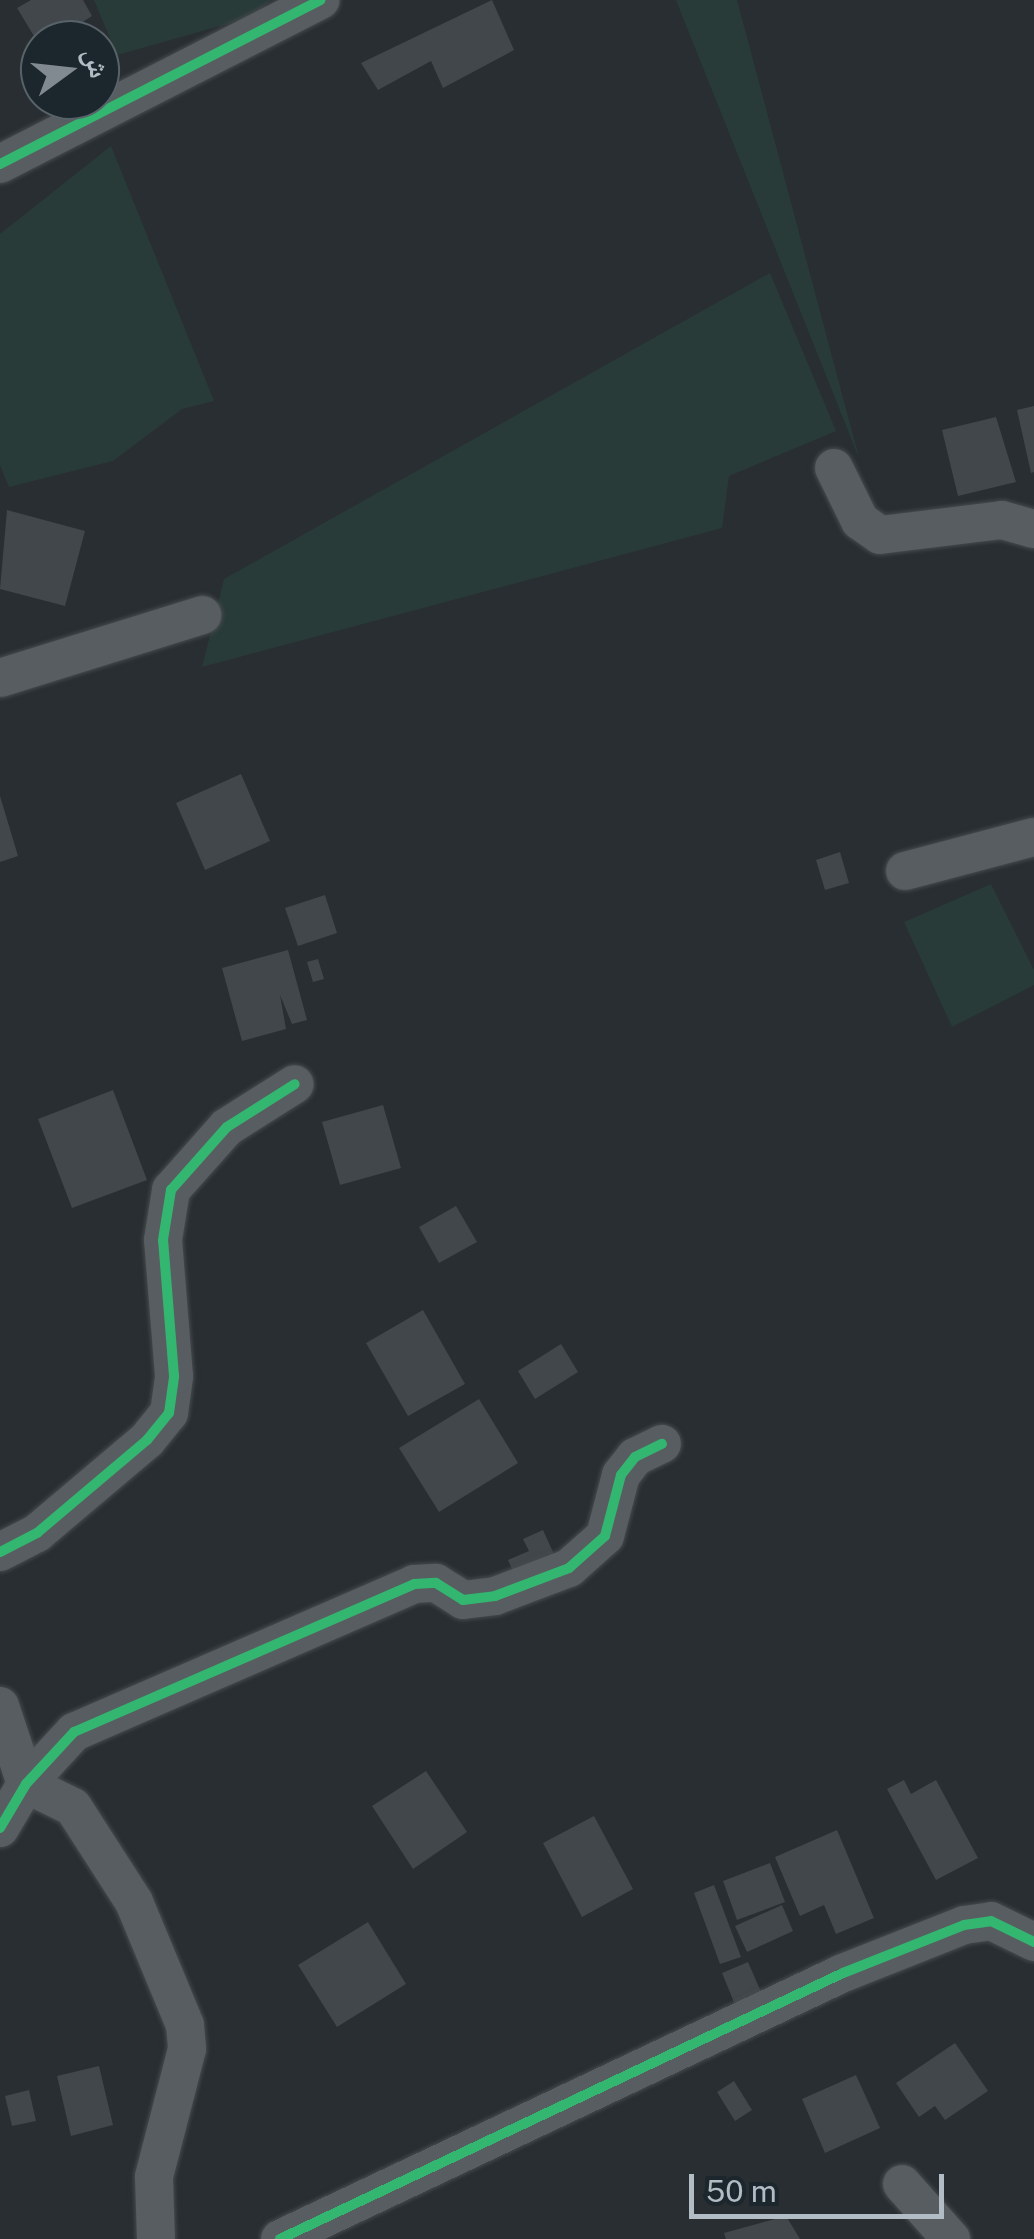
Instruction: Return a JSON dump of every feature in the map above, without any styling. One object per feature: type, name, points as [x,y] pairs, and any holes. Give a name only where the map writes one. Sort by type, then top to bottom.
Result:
[{"type":"street","points":[[0,164],[320,0]]},
{"type":"street","points":[[834,468],[860,521],[880,535],[1002,520],[1034,529]]},
{"type":"street","points":[[0,678],[202,615]]},
{"type":"street","points":[[905,871],[1034,837]]},
{"type":"street","points":[[0,1552],[37,1533],[147,1440],[168,1413],[174,1376],[163,1240],[171,1190],[226,1126],[295,1084]]},
{"type":"street","points":[[0,1828],[26,1784],[74,1732],[337,1614],[414,1584],[436,1584],[464,1600],[521,1588],[568,1568],[604,1536],[621,1474],[635,1457],[662,1444]]},
{"type":"street","points":[[0,1706],[26,1784],[73,1807],[105,1851],[134,1902],[185,2025],[187,2049],[154,2178],[156,2239]]},
{"type":"street","points":[[280,2239],[843,1973],[964,1925],[990,1921],[1034,1942]]},
{"type":"street","points":[[902,2184],[951,2239]]},
{"type":"shaded area","points":[[94,0],[271,0],[252,17],[120,54],[120,20],[102,20]]},
{"type":"shaded area","points":[[676,0],[737,0],[859,458]]},
{"type":"shaded area","points":[[111,146],[214,401],[182,409],[113,461],[9,487],[0,465],[0,234]]},
{"type":"shaded area","points":[[770,273],[836,431],[729,476],[722,528],[202,667],[224,579]]},
{"type":"shaded area","points":[[991,884],[1034,970],[1034,985],[952,1027],[904,922]]},
{"type":"building","points":[[31,0],[83,0],[92,16],[86,20],[24,20],[17,8]]},
{"type":"building","points":[[492,0],[514,50],[443,88],[431,61],[378,90],[361,63]]},
{"type":"building","points":[[1034,406],[1034,472],[1031,473],[1017,410]]},
{"type":"building","points":[[996,417],[1016,482],[958,496],[942,430]]},
{"type":"building","points":[[7,510],[85,531],[65,606],[0,589]]},
{"type":"building","points":[[241,774],[270,841],[205,870],[176,803]]},
{"type":"building","points":[[0,796],[18,856],[0,862]]},
{"type":"building","points":[[840,852],[849,883],[825,890],[816,860]]},
{"type":"building","points":[[325,895],[337,933],[298,946],[285,908]]},
{"type":"building","points":[[288,950],[307,1020],[292,1024],[280,995],[286,1029],[242,1041],[222,968]]},
{"type":"building","points":[[318,959],[324,979],[313,982],[307,962]]},
{"type":"building","points":[[113,1090],[147,1180],[72,1208],[38,1119]]},
{"type":"building","points":[[383,1105],[401,1168],[340,1185],[322,1122]]},
{"type":"building","points":[[456,1206],[477,1242],[439,1263],[419,1227]]},
{"type":"building","points":[[423,1310],[465,1384],[408,1416],[366,1343]]},
{"type":"building","points":[[561,1344],[578,1372],[535,1399],[518,1371]]},
{"type":"building","points":[[479,1399],[518,1463],[439,1512],[399,1448]]},
{"type":"building","points":[[543,1530],[558,1563],[517,1580],[508,1560],[529,1551],[523,1539]]},
{"type":"building","points":[[426,1771],[467,1832],[413,1869],[372,1806]]},
{"type":"building","points":[[904,1780],[911,1794],[936,1780],[978,1858],[936,1880],[887,1789]]},
{"type":"building","points":[[594,1816],[633,1889],[582,1917],[543,1843]]},
{"type":"building","points":[[837,1830],[874,1918],[836,1934],[824,1905],[800,1916],[775,1857]]},
{"type":"building","points":[[770,1863],[785,1902],[737,1920],[723,1881]]},
{"type":"building","points":[[714,1885],[741,1957],[720,1964],[694,1893]]},
{"type":"building","points":[[782,1905],[793,1931],[747,1952],[735,1926]]},
{"type":"building","points":[[368,1922],[406,1984],[337,2027],[298,1965]]},
{"type":"building","points":[[748,1962],[765,2001],[738,2012],[722,1973]]},
{"type":"building","points":[[955,2043],[988,2091],[945,2120],[935,2106],[919,2117],[896,2083]]},
{"type":"building","points":[[99,2066],[113,2125],[71,2136],[57,2076]]},
{"type":"building","points":[[856,2075],[880,2128],[825,2153],[802,2099]]},
{"type":"building","points":[[734,2081],[752,2110],[735,2121],[717,2092]]},
{"type":"building","points":[[29,2090],[36,2121],[12,2126],[5,2096]]},
{"type":"building","points":[[786,2216],[800,2239],[726,2239],[724,2233]]},
{"type":"cycle path","points":[[0,164],[320,0]]},
{"type":"cycle path","points":[[0,1552],[37,1533],[147,1440],[169,1413],[174,1376],[163,1240],[171,1190],[227,1127],[295,1084]]},
{"type":"cycle path","points":[[0,1828],[26,1784],[74,1732],[414,1584],[436,1583],[463,1600],[495,1596],[569,1568],[605,1536],[621,1475],[635,1457],[662,1444]]},
{"type":"cycle path","points":[[280,2239],[843,1973],[964,1925],[991,1921],[1034,1942]]}]
